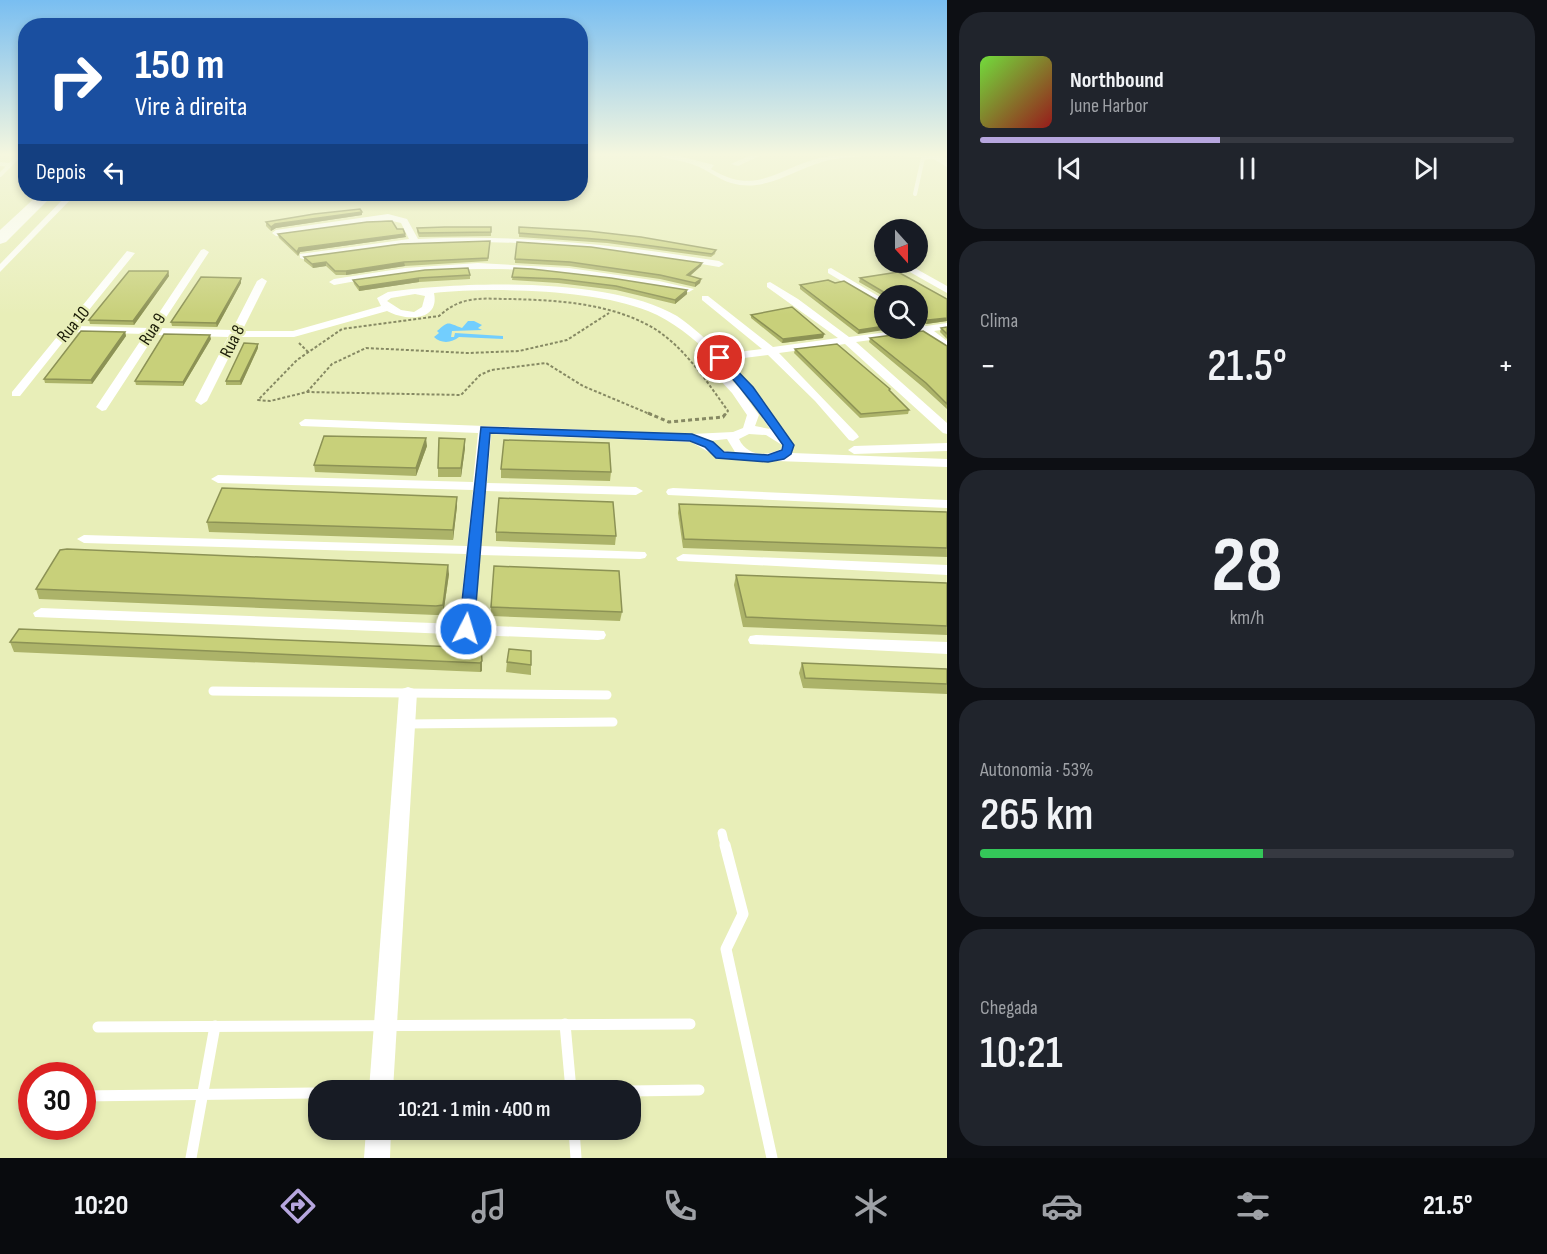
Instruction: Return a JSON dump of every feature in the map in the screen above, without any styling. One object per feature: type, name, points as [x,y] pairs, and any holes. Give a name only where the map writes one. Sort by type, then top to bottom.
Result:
[{"type":"highway","points":[[0,219],[13,207]]},
{"type":"highway","points":[[0,239],[33,207]]},
{"type":"street","points":[[0,269],[59,207]]},
{"type":"street","points":[[276,233],[388,217],[404,220],[414,240]]},
{"type":"street","points":[[303,256],[414,240],[505,252],[551,268],[610,275],[688,289]]},
{"type":"street","points":[[334,282],[404,270],[449,266],[557,241],[632,249],[719,264]]},
{"type":"street","name":"Rua 9","points":[[102,407],[204,252]]},
{"type":"street","points":[[501,290],[505,252]]},
{"type":"street","name":"Rua 10","points":[[16,394],[130,253]]},
{"type":"street","points":[[831,271],[874,297]]},
{"type":"street","points":[[916,273],[947,290]]},
{"type":"street","name":"Rua 8","points":[[201,401],[262,281]]},
{"type":"street","points":[[770,285],[807,308],[849,340],[891,376],[947,430]]},
{"type":"street","points":[[501,290],[585,299],[632,308],[663,321],[707,360],[736,391],[753,415],[742,433],[733,439],[735,446],[754,457]]},
{"type":"street","points":[[428,293],[428,308],[425,311],[408,315],[397,314],[382,302],[382,298],[388,295],[428,293],[501,290],[589,294],[656,310],[672,318],[720,358],[749,389],[786,441],[787,451],[780,456]]},
{"type":"street","points":[[705,298],[738,321],[773,351],[813,389],[853,437]]},
{"type":"street","points":[[68,329],[294,334],[387,308]]},
{"type":"street","points":[[928,327],[947,326]]},
{"type":"street","points":[[928,332],[947,346]]},
{"type":"street","points":[[707,360],[874,335]]},
{"type":"street","points":[[305,423],[692,438],[742,433],[773,433],[786,441],[815,451],[947,447]]},
{"type":"street","points":[[466,629],[485,430]]},
{"type":"street","points":[[692,438],[709,445],[721,455],[947,463]]},
{"type":"street","points":[[218,479],[636,491]]},
{"type":"street","points":[[673,492],[947,504]]},
{"type":"street","points":[[84,539],[640,555]]},
{"type":"street","points":[[684,558],[947,570]]},
{"type":"street","points":[[41,613],[598,635]]},
{"type":"street","points":[[756,640],[947,648]]},
{"type":"street","points":[[382,1080],[408,693]]},
{"type":"street","points":[[377,1158],[378,1140]]},
{"type":"lane","points":[[213,691],[607,695]]},
{"type":"lane","points":[[406,724],[613,722]]},
{"type":"lane","points":[[722,833],[743,914],[726,949],[772,1158]]},
{"type":"lane","points":[[565,1024],[570,1080]]},
{"type":"lane","points":[[98,1027],[690,1024]]},
{"type":"lane","points":[[191,1158],[215,1026]]},
{"type":"lane","points":[[641,1091],[699,1090]]},
{"type":"lane","points":[[96,1096],[308,1093]]},
{"type":"lane","points":[[575,1140],[576,1158]]},
{"type":"path","points":[[477,299],[550,302],[610,312],[633,318],[663,336],[681,351],[728,411],[723,417],[669,422],[583,386],[546,363],[491,370],[480,375],[460,395],[307,392],[293,393],[267,402],[258,400],[272,382],[328,336],[342,329],[439,316],[451,306],[477,299]]},
{"type":"path","points":[[307,392],[319,375],[353,352],[366,348],[503,353],[520,351],[569,339],[610,312]]},
{"type":"water","points":[[468,321],[482,325],[478,328],[482,330],[452,331],[451,337],[454,337],[455,333],[503,336],[503,339],[459,337],[446,342],[434,337],[439,333],[437,331],[446,324],[462,328]]},
{"type":"building","points":[[360,209],[362,212],[275,224],[271,227],[266,222],[314,214]]},
{"type":"building","points":[[392,221],[397,229],[403,229],[405,234],[299,248],[297,252],[278,234],[367,222]]},
{"type":"building","points":[[491,227],[491,232],[419,233],[417,228]]},
{"type":"building","points":[[519,227],[641,237],[716,250],[712,254],[607,240],[519,233]]},
{"type":"building","points":[[490,241],[488,258],[404,262],[346,271],[335,271],[326,262],[312,264],[304,257],[401,244]]},
{"type":"building","points":[[517,242],[591,247],[702,263],[687,275],[701,279],[695,283],[660,275],[570,262],[515,259]]},
{"type":"building","points":[[468,268],[470,275],[419,278],[359,287],[353,280],[425,270]]},
{"type":"building","points":[[514,268],[611,278],[687,290],[675,300],[616,286],[559,279],[512,277]]},
{"type":"building","points":[[129,271],[168,271],[168,273],[133,321],[89,320]]},
{"type":"building","points":[[900,273],[922,285],[874,286],[860,278]]},
{"type":"building","points":[[201,277],[241,279],[216,323],[171,322]]},
{"type":"building","points":[[828,280],[835,283],[844,281],[874,299],[874,328],[859,330],[800,285]]},
{"type":"building","points":[[928,289],[947,299],[947,318],[928,320]]},
{"type":"building","points":[[792,307],[824,334],[783,339],[751,315]]},
{"type":"building","points":[[81,331],[125,332],[91,380],[44,379]]},
{"type":"building","points":[[164,334],[210,335],[183,382],[135,381]]},
{"type":"building","points":[[928,334],[947,346],[947,404],[926,383],[870,338],[928,339]]},
{"type":"building","points":[[244,343],[258,344],[240,381],[226,381]]},
{"type":"building","points":[[837,344],[890,389],[909,410],[861,414],[795,349]]},
{"type":"building","points":[[324,436],[426,438],[416,468],[314,465]]},
{"type":"building","points":[[439,438],[465,439],[461,468],[438,468]]},
{"type":"building","points":[[504,440],[609,443],[611,472],[501,469]]},
{"type":"building","points":[[222,488],[457,497],[453,530],[207,522]]},
{"type":"building","points":[[499,498],[613,502],[616,536],[496,532]]},
{"type":"building","points":[[679,504],[947,512],[947,548],[684,539]]},
{"type":"building","points":[[60,550],[448,565],[443,605],[436,606],[36,589]]},
{"type":"building","points":[[494,566],[619,571],[622,612],[491,607]]},
{"type":"building","points":[[736,575],[947,583],[947,626],[746,617]]},
{"type":"building","points":[[19,629],[481,648],[482,661],[480,663],[10,642]]},
{"type":"building","points":[[509,649],[531,651],[531,665],[507,662]]},
{"type":"building","points":[[802,663],[947,669],[947,684],[805,678]]},
{"type":"route","points":[[466,629],[485,430],[692,438],[709,445],[721,455],[768,458],[780,456],[787,451],[788,445],[749,389],[720,358]]}]
